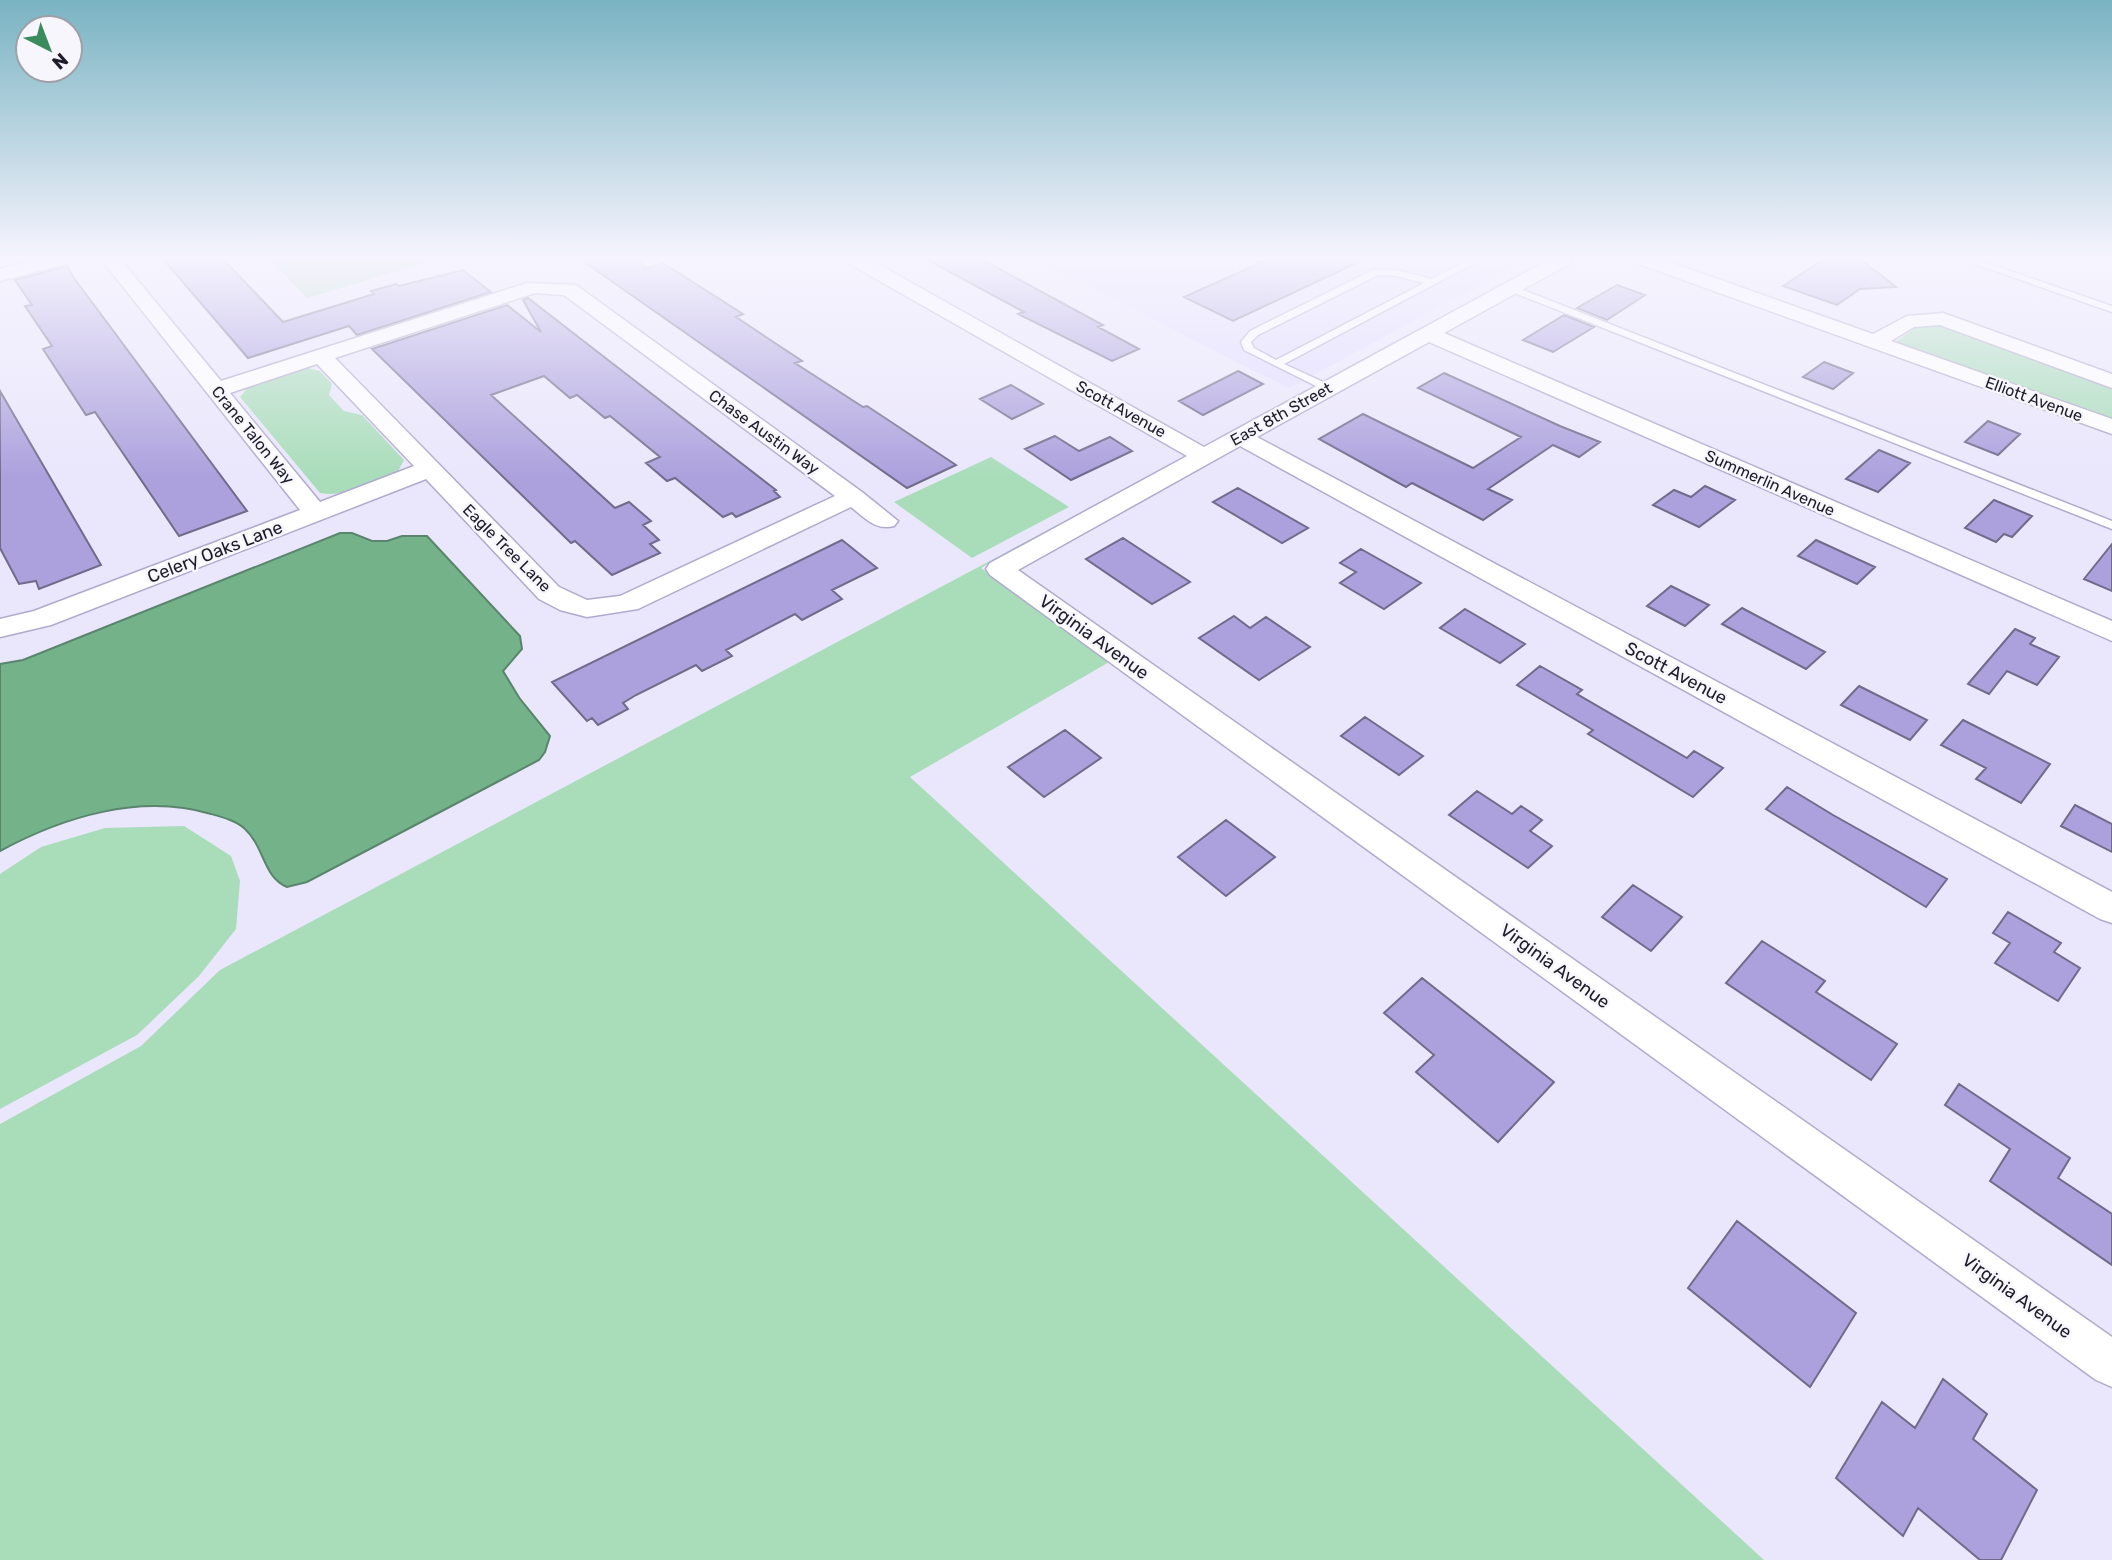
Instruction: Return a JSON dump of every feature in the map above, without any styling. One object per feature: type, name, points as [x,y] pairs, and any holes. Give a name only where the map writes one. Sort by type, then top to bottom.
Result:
[{"type":"street","name":"Crane Talon Way","points":[[169,332],[316,513]]},
{"type":"street","name":"Chase Austin Way","points":[[216,390],[396,332]]},
{"type":"street","name":"Chase Austin Way","points":[[627,332],[885,521]]},
{"type":"street","name":"Scott Avenue","points":[[984,332],[1204,456]]},
{"type":"street","name":"Elliott Avenue","points":[[1848,332],[2112,427]]},
{"type":"street","points":[[1877,342],[1890,332]]},
{"type":"street","points":[[1977,332],[2112,381]]},
{"type":"street","name":"East 8th Street","points":[[999,569],[1427,333]]},
{"type":"street","name":"Summerlin Avenue","points":[[1427,333],[2112,632]]},
{"type":"street","name":"Eagle Tree Lane","points":[[321,356],[549,593],[570,607],[599,609],[628,603],[853,497]]},
{"type":"street","name":"Scott Avenue","points":[[1240,437],[2112,909]]},
{"type":"street","name":"Celery Oaks Lane","points":[[0,628],[41,619],[429,469]]},
{"type":"street","name":"Virginia Avenue","points":[[999,569],[2112,1364]]},
{"type":"lane","points":[[1256,332],[1246,342],[1249,350],[1328,388]]},
{"type":"lane","points":[[1276,364],[1338,332]]},
{"type":"lane","points":[[1621,332],[2112,525]]},
{"type":"shaded area","points":[[1177,332],[1394,332],[1289,388]]},
{"type":"shaded area","points":[[1910,332],[1966,332],[2112,387],[2112,420],[1896,342]]},
{"type":"shaded area","points":[[307,368],[320,371],[332,384],[329,395],[344,411],[362,415],[404,460],[397,473],[350,491],[320,493],[240,397],[251,384]]},
{"type":"shaded area","points":[[991,457],[1069,507],[972,558],[894,502]]},
{"type":"shaded area","points":[[1063,522],[981,568],[1111,661],[910,777],[1764,1560],[0,1560],[0,1124],[141,1046],[220,970]]},
{"type":"shaded area","points":[[340,533],[352,533],[372,541],[387,541],[402,536],[427,536],[520,636],[522,649],[503,671],[520,699],[550,736],[545,752],[539,760],[307,882],[287,887],[273,876],[257,845],[242,826],[220,816],[184,808],[157,806],[102,812],[50,828],[0,851],[0,664],[23,660]]},
{"type":"shaded area","points":[[184,826],[231,856],[240,881],[236,929],[199,976],[137,1035],[0,1109],[0,874],[41,847],[105,828]]},
{"type":"building","points":[[42,332],[114,332],[247,511],[179,536],[95,412],[86,415],[43,349],[52,346]]},
{"type":"building","points":[[226,332],[331,332],[248,358]]},
{"type":"building","points":[[425,332],[572,332],[776,490],[774,491],[780,497],[736,517],[732,513],[723,517],[675,478],[667,481],[646,463],[660,457],[610,416],[605,418],[577,395],[570,398],[544,376],[491,395],[615,508],[629,502],[651,521],[643,525],[659,540],[650,544],[660,553],[612,575],[575,541],[571,543],[372,349]]},
{"type":"building","points":[[684,332],[758,332],[802,361],[795,363],[863,407],[867,406],[956,465],[907,488]]},
{"type":"building","points":[[1054,332],[1107,332],[1139,349],[1112,361]]},
{"type":"building","points":[[1536,332],[1586,332],[1553,352],[1523,340]]},
{"type":"building","points":[[1824,362],[1853,373],[1833,389],[1803,377]]},
{"type":"building","points":[[1238,371],[1263,384],[1203,415],[1179,401]]},
{"type":"building","points":[[1444,373],[1600,442],[1579,457],[1553,445],[1488,489],[1512,500],[1483,520],[1412,483],[1406,487],[1319,439],[1363,414],[1473,468],[1521,437],[1418,388]]},
{"type":"building","points":[[1011,385],[1043,404],[1012,419],[980,399]]},
{"type":"building","points":[[0,391],[101,565],[39,589],[36,581],[19,584],[0,548]]},
{"type":"building","points":[[1988,421],[2020,434],[1998,455],[1965,442]]},
{"type":"building","points":[[1055,436],[1079,451],[1110,437],[1132,451],[1071,480],[1025,449]]},
{"type":"building","points":[[1879,450],[1910,463],[1878,492],[1846,479]]},
{"type":"building","points":[[1705,486],[1735,500],[1699,527],[1653,505],[1674,490],[1691,497]]},
{"type":"building","points":[[1238,488],[1308,528],[1282,543],[1213,502]]},
{"type":"building","points":[[1994,500],[2032,516],[2012,537],[2004,534],[1996,542],[1965,528]]},
{"type":"building","points":[[1123,538],[1190,582],[1152,604],[1086,559]]},
{"type":"building","points":[[842,540],[877,568],[832,590],[842,599],[802,620],[795,614],[726,650],[732,656],[702,671],[696,665],[636,695],[623,703],[628,709],[598,725],[592,718],[587,721],[552,682]]},
{"type":"building","points":[[1816,540],[1875,567],[1857,584],[1798,556]]},
{"type":"building","points":[[2112,544],[2112,591],[2084,579]]},
{"type":"building","points":[[1361,549],[1421,583],[1384,609],[1340,583],[1356,572],[1340,563]]},
{"type":"building","points":[[1671,586],[1709,605],[1685,626],[1647,606]]},
{"type":"building","points":[[1742,608],[1825,652],[1806,669],[1722,624]]},
{"type":"building","points":[[1465,609],[1525,644],[1500,663],[1440,628]]},
{"type":"building","points":[[1234,616],[1250,628],[1266,617],[1310,647],[1259,680],[1199,638]]},
{"type":"building","points":[[2015,629],[2035,638],[2030,644],[2059,657],[2037,685],[2007,671],[1989,694],[1968,684]]},
{"type":"building","points":[[1540,666],[1582,690],[1577,694],[1687,758],[1694,751],[1723,768],[1693,797],[1588,734],[1593,730],[1517,685]]},
{"type":"building","points":[[1859,686],[1927,720],[1910,740],[1841,705]]},
{"type":"building","points":[[1365,717],[1423,756],[1399,775],[1341,736]]},
{"type":"building","points":[[1963,720],[2050,764],[2021,803],[1976,779],[1986,768],[1941,745]]},
{"type":"building","points":[[1065,730],[1101,758],[1044,797],[1008,767]]},
{"type":"building","points":[[1787,787],[1947,879],[1926,907],[1766,809]]},
{"type":"building","points":[[1477,791],[1512,814],[1521,806],[1542,820],[1530,831],[1552,846],[1528,868],[1449,815]]},
{"type":"building","points":[[2075,805],[2112,824],[2112,852],[2061,826]]},
{"type":"building","points":[[1226,820],[1275,857],[1226,896],[1178,857]]},
{"type":"building","points":[[1633,885],[1682,917],[1651,951],[1602,917]]},
{"type":"building","points":[[2008,912],[2061,943],[2054,952],[2080,968],[2058,1001],[1995,963],[2010,943],[1993,933]]},
{"type":"building","points":[[1762,941],[1825,981],[1816,992],[1897,1044],[1871,1080],[1726,983]]},
{"type":"building","points":[[1422,978],[1554,1082],[1498,1142],[1416,1072],[1434,1055],[1384,1013]]},
{"type":"building","points":[[1959,1084],[2070,1158],[2058,1178],[2112,1214],[2112,1265],[1990,1181],[2010,1149],[1945,1105]]},
{"type":"building","points":[[1737,1221],[1856,1313],[1810,1387],[1688,1288]]},
{"type":"building","points":[[1943,1379],[1987,1414],[1973,1439],[2037,1490],[2001,1560],[1980,1560],[1918,1508],[1903,1536],[1836,1478],[1882,1402],[1915,1428]]}]
